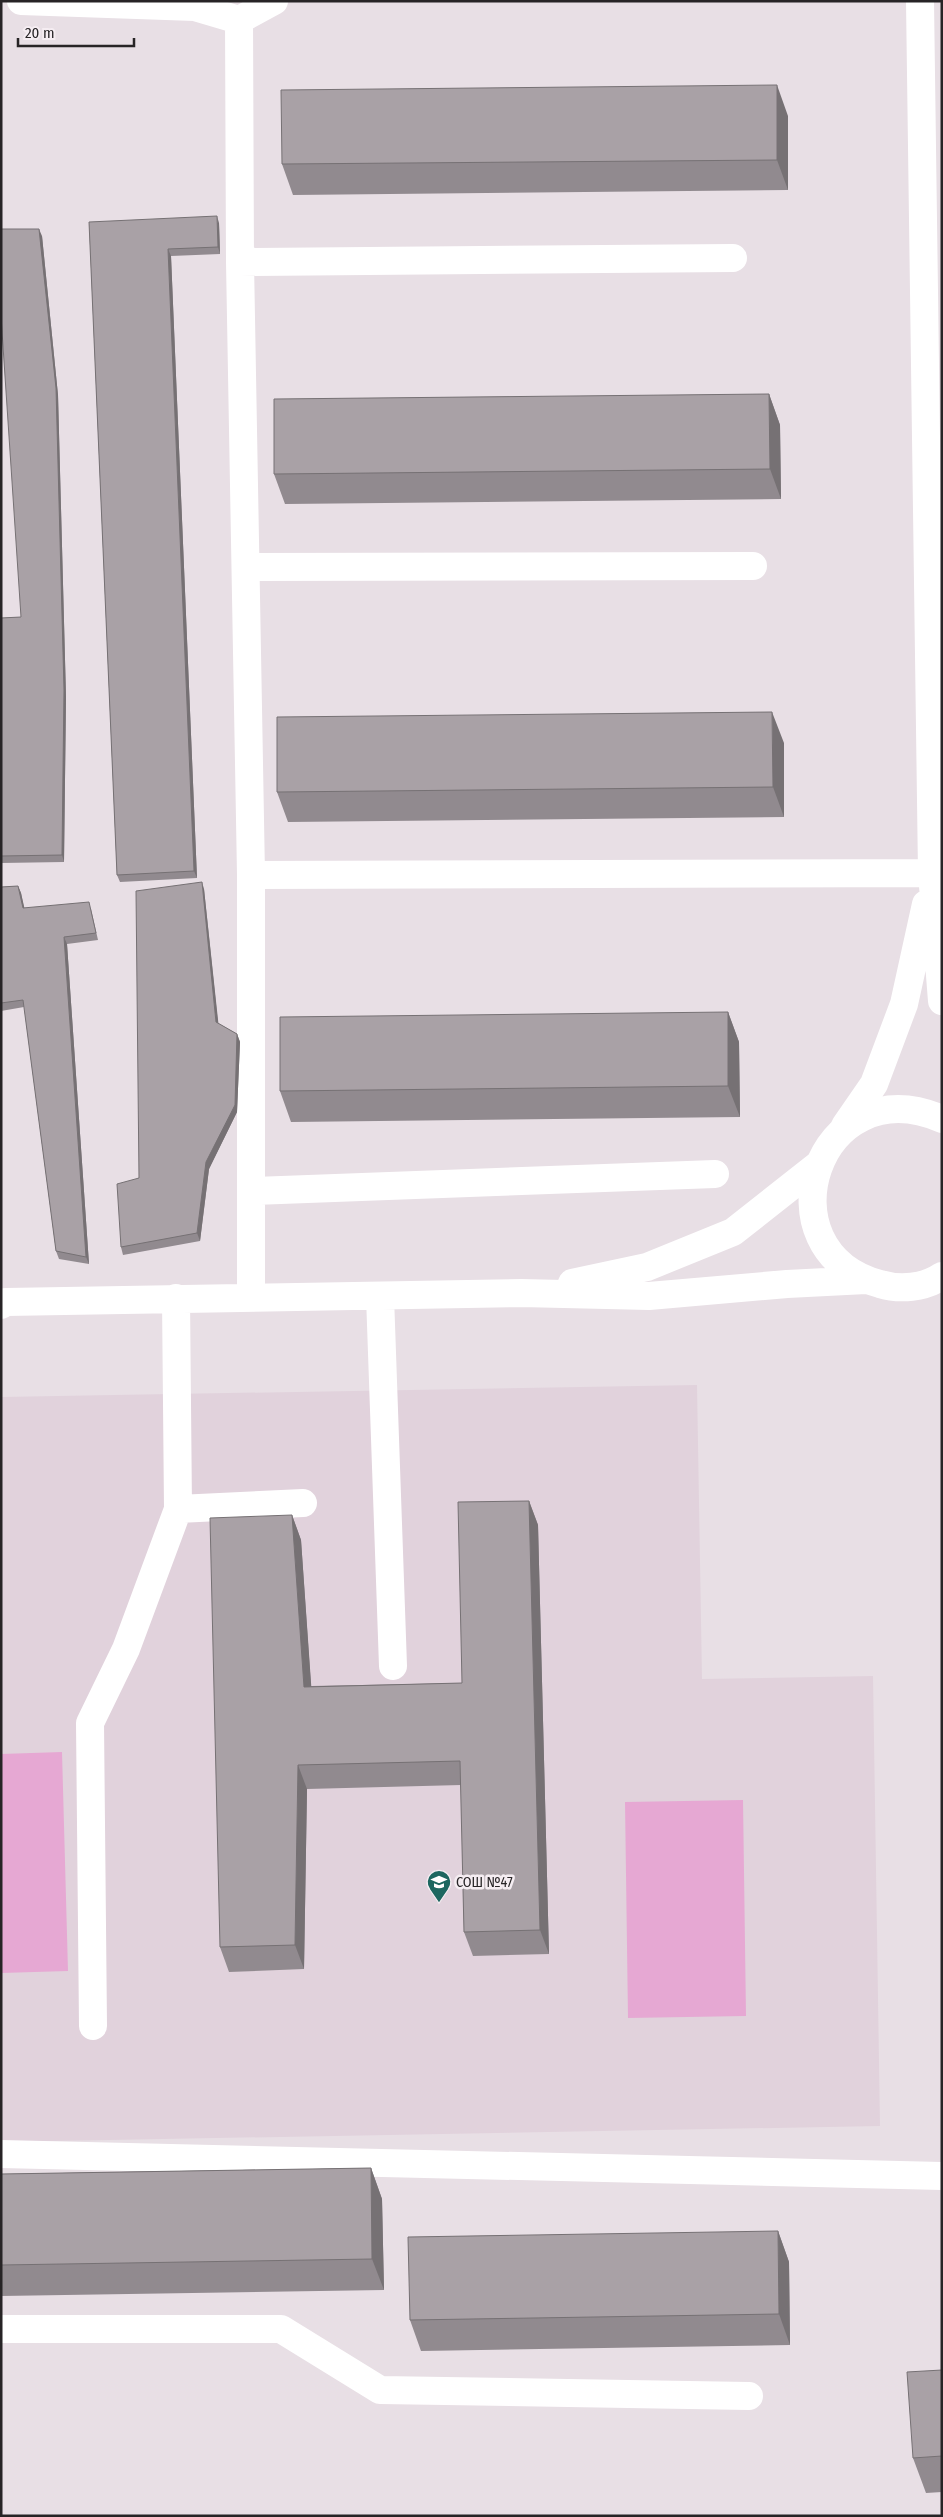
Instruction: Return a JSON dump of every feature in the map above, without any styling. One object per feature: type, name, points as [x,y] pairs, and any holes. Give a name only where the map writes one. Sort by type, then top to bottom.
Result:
[{"type":"street","points":[[22,1],[195,7],[239,20],[274,1]]},
{"type":"street","points":[[920,1],[937,873],[942,1001]]},
{"type":"street","points":[[239,20],[240,262],[250,876],[251,1298]]},
{"type":"street","points":[[240,262],[732,258]]},
{"type":"street","points":[[246,567],[753,566]]},
{"type":"street","points":[[250,876],[937,873]]},
{"type":"street","points":[[935,1282],[890,1287],[866,1280],[842,1266],[825,1245],[814,1219],[812,1192],[818,1165],[828,1146],[842,1131],[874,1084],[904,1004],[937,873]]},
{"type":"street","points":[[842,1131],[866,1116],[894,1108],[923,1111],[942,1119]]},
{"type":"street","points":[[521,1293],[647,1267],[733,1232],[818,1165]]},
{"type":"street","points":[[251,1190],[715,1174]]},
{"type":"street","points":[[3,1297],[251,1298],[521,1293],[649,1296],[787,1284],[866,1280]]},
{"type":"street","points":[[380,1296],[394,1666]]},
{"type":"street","points":[[93,2026],[90,1723],[126,1649],[178,1509],[176,1298]]},
{"type":"street","points":[[178,1509],[303,1502]]},
{"type":"street","points":[[1,2154],[942,2176]]},
{"type":"street","points":[[1,2329],[281,2329],[380,2390],[749,2396]]},
{"type":"shaded area","name":"СОШ №47","points":[[697,1385],[702,1679],[873,1676],[880,2126],[1,2142],[1,1397]]},
{"type":"shaded area","points":[[62,1752],[68,1971],[1,1973],[1,1754]]},
{"type":"shaded area","points":[[743,1800],[746,2016],[628,2018],[625,1802]]},
{"type":"building","points":[[777,85],[777,160],[282,164],[281,90]]},
{"type":"building","points":[[217,216],[218,247],[168,249],[194,871],[117,875],[89,222]]},
{"type":"building","points":[[1,229],[39,229],[56,388],[64,690],[62,855],[1,856],[1,618],[21,617],[1,316]]},
{"type":"building","points":[[769,394],[770,469],[274,474],[274,399]]},
{"type":"building","points":[[772,712],[773,787],[277,792],[277,717]]},
{"type":"building","points":[[202,882],[216,1022],[237,1034],[235,1105],[206,1162],[197,1233],[121,1247],[117,1184],[139,1178],[136,891]]},
{"type":"building","points":[[18,886],[23,908],[89,902],[96,933],[64,937],[86,1257],[56,1251],[23,1000],[1,1003],[1,887]]},
{"type":"building","points":[[728,1012],[728,1086],[280,1091],[280,1017]]},
{"type":"building","points":[[529,1501],[540,1930],[464,1932],[460,1761],[298,1765],[295,1945],[220,1947],[210,1518],[292,1515],[304,1687],[462,1683],[458,1502]]},
{"type":"building","points":[[371,2168],[372,2259],[1,2265],[1,2174]]},
{"type":"building","points":[[778,2231],[779,2314],[410,2320],[408,2237]]},
{"type":"building","points":[[942,2370],[942,2456],[913,2458],[907,2372]]},
{"type":"place","name":"СОШ №47","points":[[439,1903]]}]
